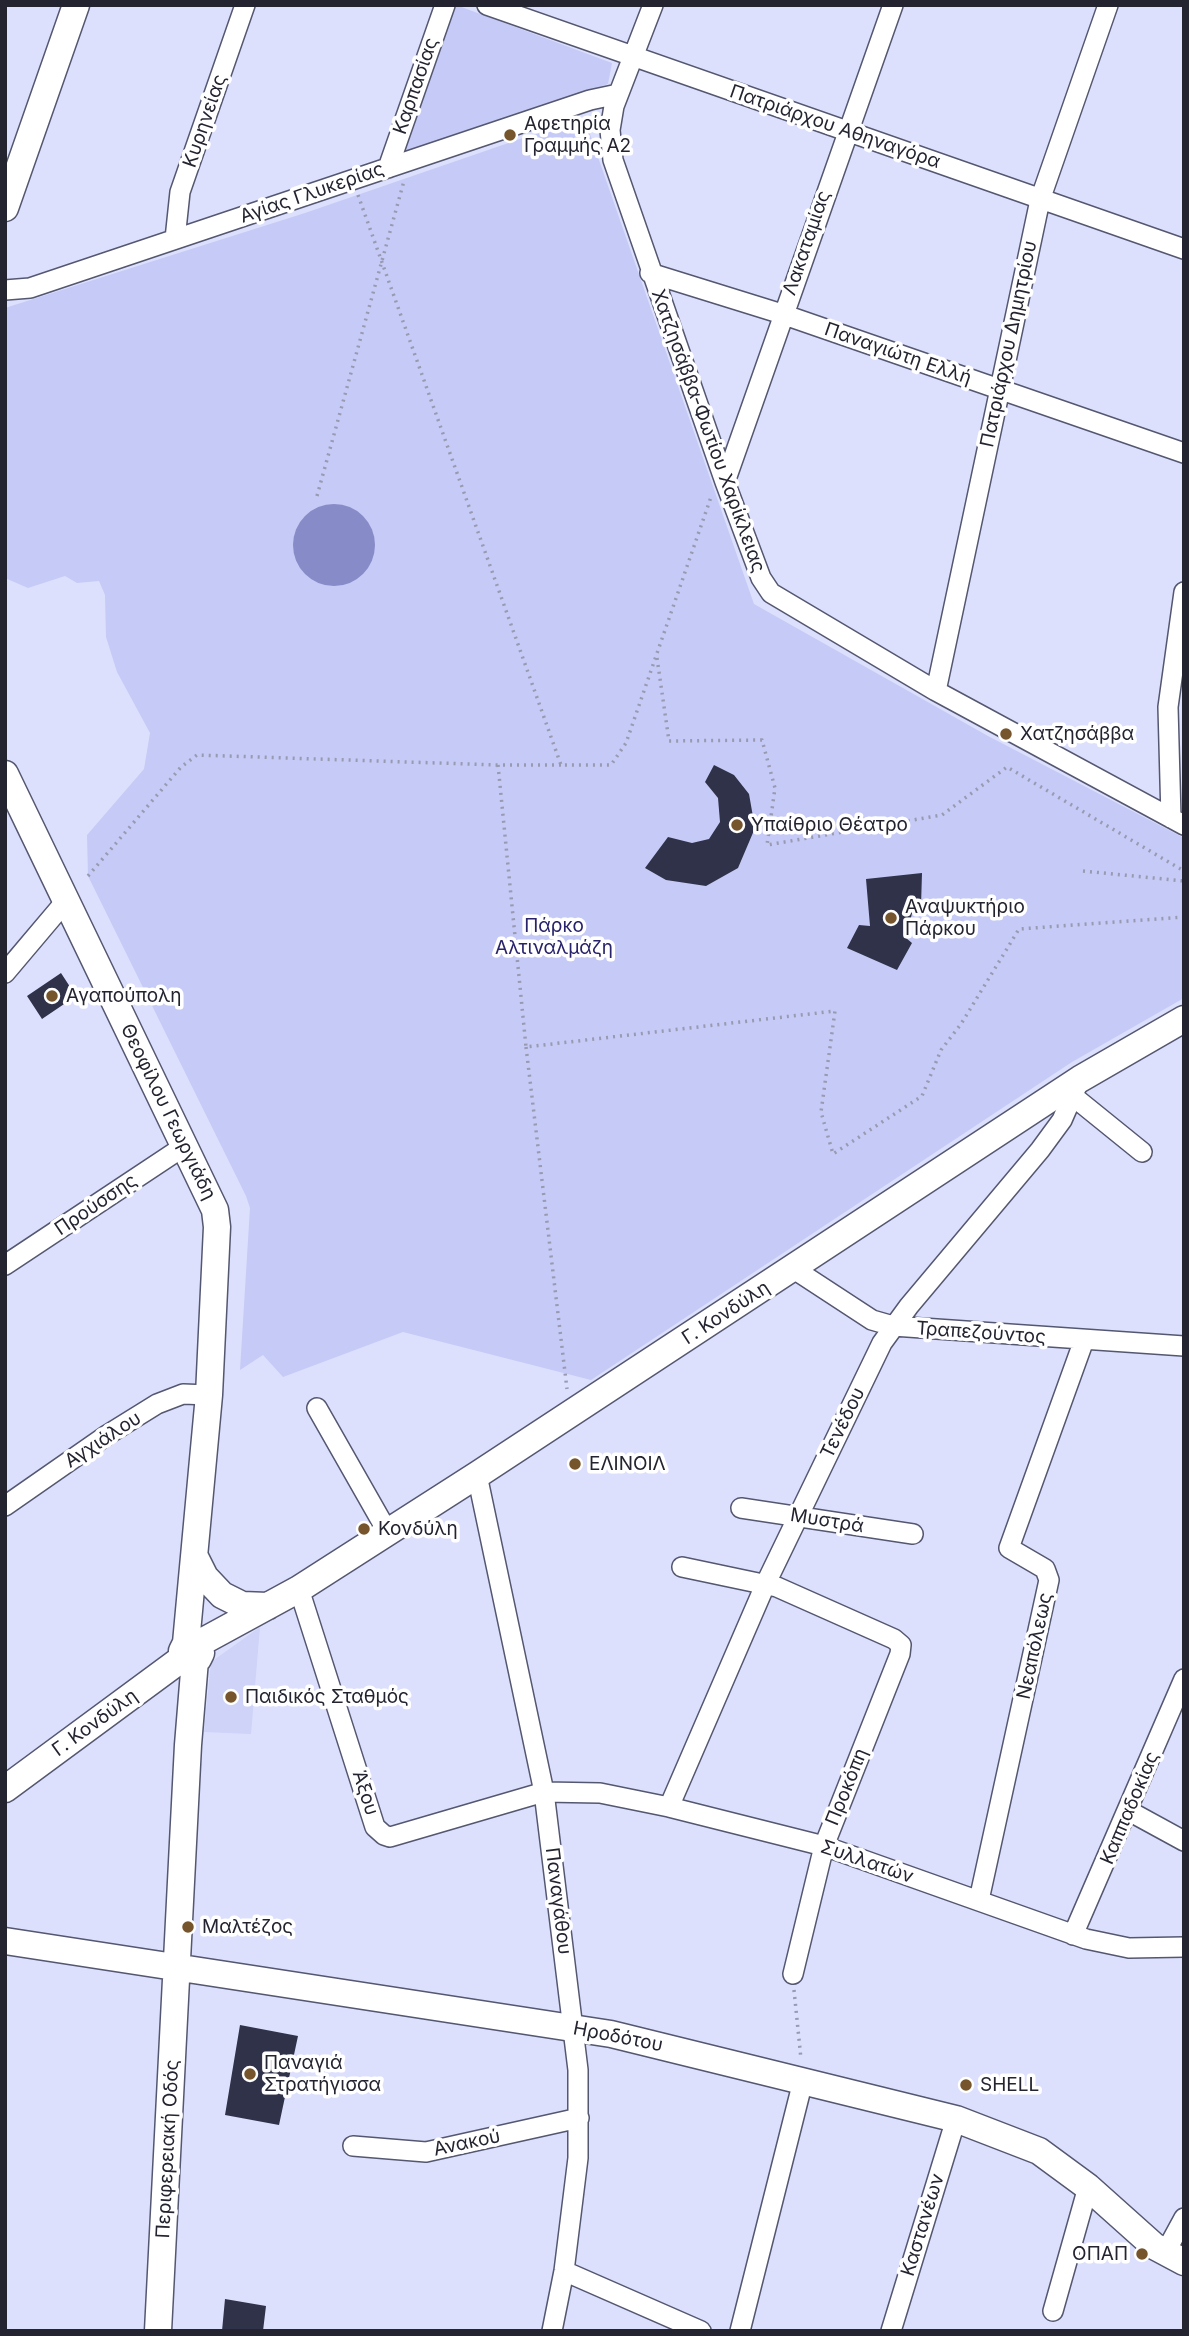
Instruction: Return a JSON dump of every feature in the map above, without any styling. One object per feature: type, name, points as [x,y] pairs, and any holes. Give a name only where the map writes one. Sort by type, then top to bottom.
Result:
[{"type":"street","points":[[5,208],[76,5]]},
{"type":"street","name":"Κυρηνείας","points":[[175,239],[180,192],[245,5]]},
{"type":"street","name":"Καρπασίας","points":[[396,173],[445,5]]},
{"type":"street","name":"Πατριάρχου Αθηναγόρα","points":[[487,5],[1184,249]]},
{"type":"street","name":"Χατζησάββα-Φωτίου Χαρίκλειας","points":[[653,5],[611,118],[613,160],[719,486],[761,578],[771,593],[936,691],[1177,822]]},
{"type":"street","name":"Λακαταμίας","points":[[719,486],[893,5]]},
{"type":"street","name":"Πατριάρχου Δημητρίου","points":[[936,691],[1040,200],[1108,5]]},
{"type":"street","name":"Αγίας Γλυκερίας","points":[[5,290],[30,288],[175,239],[396,173],[590,100],[618,94]]},
{"type":"street","name":"Παναγιώτη Ελλή","points":[[650,273],[782,314],[1184,453]]},
{"type":"street","points":[[1177,822],[1168,706],[1184,592]]},
{"type":"street","name":"Θεοφίλου Γεωργιάδη","points":[[5,774],[65,902],[186,1145],[217,1217],[209,1395],[196,1559],[179,1967]]},
{"type":"street","points":[[5,973],[65,902]]},
{"type":"street","name":"Γ. Κονδύλη","points":[[5,1788],[192,1651],[299,1589],[1184,1019]]},
{"type":"street","points":[[1077,1088],[1142,1152]]},
{"type":"street","name":"Τενέδου","points":[[669,1807],[766,1583],[893,1326],[1040,1150],[1077,1088]]},
{"type":"street","name":"Προύσσης","points":[[5,1265],[186,1145]]},
{"type":"street","name":"Τραπεζούντος","points":[[794,1269],[872,1320],[893,1326],[1184,1346]]},
{"type":"street","name":"Νεαπόλεως","points":[[979,1900],[1049,1580],[1045,1569],[1009,1548],[1084,1340]]},
{"type":"street","name":"Αγχιάλου","points":[[8,1498],[158,1404],[183,1394],[209,1395]]},
{"type":"street","points":[[317,1408],[387,1531]]},
{"type":"street","name":"Παναγάθου","points":[[477,1475],[544,1792],[574,2028],[579,2118],[576,2181],[564,2271],[552,2331]]},
{"type":"street","name":"Μυστρά","points":[[741,1508],[913,1534]]},
{"type":"street","points":[[196,1559],[205,1577],[222,1595],[242,1605],[268,1606]]},
{"type":"street","points":[[682,1567],[766,1583]]},
{"type":"street","name":"Προκόπη","points":[[766,1583],[894,1639],[901,1645],[900,1654],[824,1846],[793,1974]]},
{"type":"street","name":"Άξου","points":[[299,1589],[379,1832],[390,1836],[544,1792]]},
{"type":"street","name":"Καππαδοκίας","points":[[1073,1935],[1184,1679]]},
{"type":"street","name":"Συλλατών","points":[[544,1792],[589,1792],[669,1807],[824,1846],[1073,1935],[1129,1948],[1184,1947]]},
{"type":"street","points":[[1129,1811],[1184,1841]]},
{"type":"street","name":"Ηροδότου","points":[[5,1941],[621,2036],[956,2119],[1039,2151],[1088,2187],[1174,2258]]},
{"type":"street","name":"Περιφερειακή Οδός","points":[[158,2331],[179,1967]]},
{"type":"street","points":[[740,2331],[803,2081]]},
{"type":"street","name":"Ανακού","points":[[353,2146],[399,2152],[426,2152],[579,2118]]},
{"type":"street","name":"Καστανέων","points":[[891,2331],[956,2119]]},
{"type":"street","points":[[1053,2311],[1088,2187]]},
{"type":"street","points":[[1174,2258],[1184,2218]]},
{"type":"street","points":[[564,2271],[701,2331]]},
{"type":"path","points":[[317,496],[382,263],[396,173]]},
{"type":"path","points":[[358,195],[561,765]]},
{"type":"path","points":[[88,876],[181,767],[197,755],[498,765],[611,765],[626,743],[719,486]]},
{"type":"path","points":[[656,655],[669,741],[762,740],[775,788],[767,845],[942,815],[1007,767],[1184,871]]},
{"type":"path","points":[[498,765],[526,1047],[570,1415]]},
{"type":"path","points":[[1083,871],[1184,881]]},
{"type":"path","points":[[526,1047],[835,1011],[821,1112],[833,1154],[922,1096],[941,1050],[961,1024],[1019,929],[1184,917]]},
{"type":"path","points":[[793,1974],[803,2081]]},
{"type":"shaded area","points":[[334,504],[350,507],[363,516],[372,529],[375,545],[372,561],[363,574],[350,583],[334,586],[318,583],[305,574],[296,561],[293,545],[296,529],[305,516],[318,507]]},
{"type":"shaded area","name":"Παιδικός Σταθμός","points":[[260,1627],[251,1734],[204,1732],[211,1662]]},
{"type":"green space","points":[[456,5],[612,63],[608,84],[404,152]]},
{"type":"green space","name":"Πάρκο Αλτιναλμάζη","points":[[584,117],[754,604],[988,736],[1184,838],[1184,998],[1072,1062],[591,1380],[403,1332],[283,1377],[263,1355],[240,1370],[250,1208],[88,876],[87,835],[144,769],[150,733],[117,672],[106,637],[105,595],[99,581],[77,583],[65,576],[28,588],[5,578],[5,308],[305,213]]},
{"type":"building","name":"Υπαίθριο Θέατρο","points":[[714,765],[734,775],[749,794],[755,828],[738,868],[706,886],[666,880],[645,868],[668,837],[692,843],[709,839],[720,822],[718,798],[705,782]]},
{"type":"building","name":"Αναψυκτήριο Πάρκου","points":[[922,873],[921,906],[913,909],[906,938],[912,943],[897,970],[847,948],[859,925],[870,926],[866,879]]},
{"type":"building","name":"Αγαπούπολη","points":[[61,973],[76,996],[42,1019],[27,996]]},
{"type":"building","points":[[240,2025],[298,2036],[279,2125],[225,2115]]},
{"type":"building","points":[[225,2299],[266,2306],[263,2331],[222,2331]]},
{"type":"place","name":"Αφετηρία Γραμμής Α2","points":[[510,135]]},
{"type":"place","name":"Χατζησάββα","points":[[1006,734]]},
{"type":"place","name":"Υπαίθριο Θέατρο","points":[[737,825]]},
{"type":"place","name":"Αναψυκτήριο Πάρκου","points":[[891,918]]},
{"type":"place","name":"Αγαπούπολη","points":[[52,996]]},
{"type":"place","name":"ΕΛΙΝΟΙΛ","points":[[575,1464]]},
{"type":"place","name":"Κονδύλη","points":[[364,1529]]},
{"type":"place","name":"Παιδικός Σταθμός","points":[[231,1697]]},
{"type":"place","name":"Μαλτέζος","points":[[188,1927]]},
{"type":"place","name":"Παναγιά Στρατήγισσα","points":[[250,2074]]},
{"type":"place","name":"SHELL","points":[[966,2085]]},
{"type":"place","name":"ΟΠΑΠ","points":[[1142,2254]]}]
